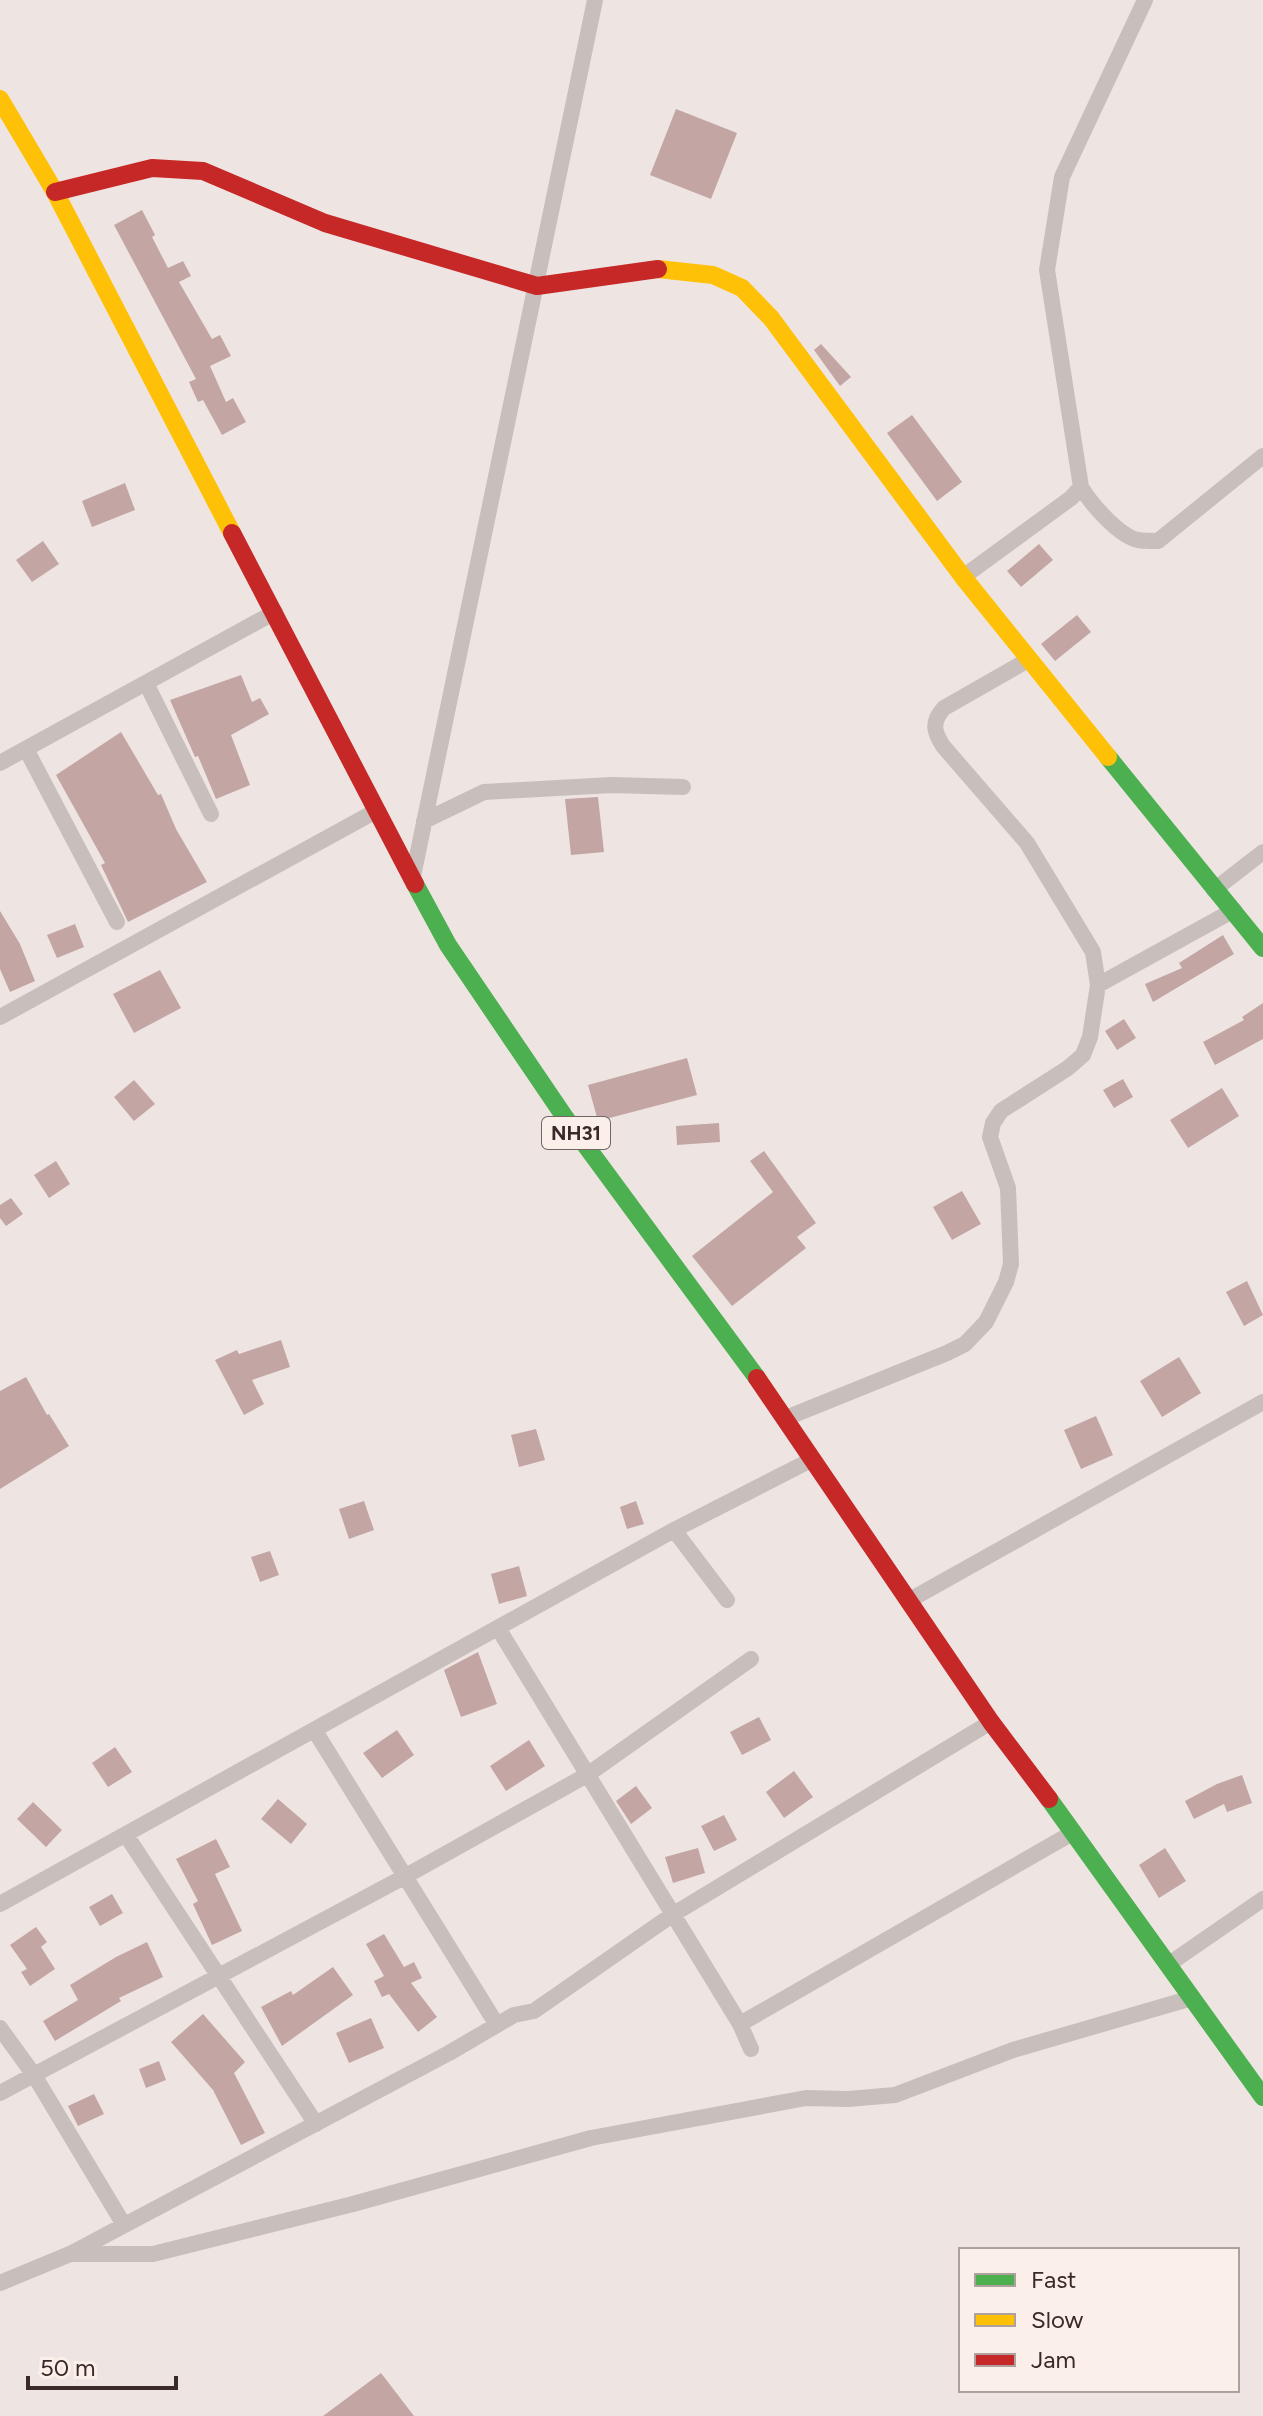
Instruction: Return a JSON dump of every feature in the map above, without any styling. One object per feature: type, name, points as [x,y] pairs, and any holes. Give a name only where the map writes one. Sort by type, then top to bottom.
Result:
[{"type":"main road","name":"NH31","points":[[0,99],[55,192],[448,945],[564,1116],[786,1418],[991,1722],[1074,1832],[1263,2097]]},
{"type":"main road","points":[[55,192],[152,168],[203,171],[325,223],[537,286],[664,268],[713,275],[742,288],[771,318],[1028,660],[1263,948]]},
{"type":"street","points":[[413,876],[595,0]]},
{"type":"street","points":[[1145,0],[1062,177],[1047,270],[1081,487],[1091,504],[1126,534],[1136,540],[1158,541],[1263,456]]},
{"type":"street","points":[[963,577],[1071,498],[1081,487]]},
{"type":"street","points":[[0,763],[275,612]]},
{"type":"street","points":[[786,1418],[947,1353],[965,1344],[986,1322],[1006,1282],[1011,1264],[1008,1188],[990,1137],[993,1123],[1001,1111],[1083,1055],[1090,1037],[1098,985],[1093,952],[1027,843],[934,732],[936,717],[944,708],[1028,660]]},
{"type":"street","points":[[146,683],[211,814]]},
{"type":"street","points":[[26,749],[117,922]]},
{"type":"street","points":[[424,821],[484,792],[612,785],[683,787]]},
{"type":"street","points":[[0,1017],[376,811]]},
{"type":"street","points":[[1214,890],[1263,852]]},
{"type":"street","points":[[1098,985],[1234,910]]},
{"type":"street","points":[[908,1601],[1263,1402]]},
{"type":"street","points":[[0,1904],[674,1530],[813,1459]]},
{"type":"street","points":[[674,1530],[727,1600]]},
{"type":"street","points":[[498,1628],[740,2024],[751,2049]]},
{"type":"street","points":[[0,2093],[404,1877],[587,1775],[751,1659]]},
{"type":"street","points":[[0,2283],[70,2254],[514,2015],[534,2011],[672,1915],[991,1722]]},
{"type":"street","points":[[315,1731],[497,2025]]},
{"type":"street","points":[[740,2024],[1074,1832]]},
{"type":"street","points":[[126,1835],[316,2124]]},
{"type":"street","points":[[1169,1964],[1263,1899]]},
{"type":"street","points":[[70,2254],[153,2254],[353,2204],[591,2138],[806,2098],[848,2099],[895,2095],[1013,2050],[1192,1998]]},
{"type":"street","points":[[0,2028],[34,2075],[124,2225]]},
{"type":"building","points":[[676,109],[737,133],[711,199],[650,175]]},
{"type":"building","points":[[142,210],[168,268],[183,261],[191,276],[179,282],[212,339],[220,335],[231,356],[210,366],[226,402],[233,398],[246,422],[222,435],[203,400],[198,402],[189,382],[196,379],[114,225]]},
{"type":"building","points":[[821,344],[851,377],[840,386],[814,350]]},
{"type":"building","points":[[912,415],[962,482],[937,501],[887,433]]},
{"type":"building","points":[[125,483],[135,510],[92,527],[82,501]]},
{"type":"building","points":[[43,541],[59,564],[32,582],[16,560]]},
{"type":"building","points":[[1039,544],[1053,560],[1021,587],[1007,571]]},
{"type":"building","points":[[1077,615],[1091,632],[1055,661],[1041,644]]},
{"type":"building","points":[[241,675],[252,702],[260,698],[269,714],[231,735],[250,785],[216,799],[170,700]]},
{"type":"building","points":[[121,732],[158,795],[161,794],[176,829],[207,882],[128,922],[101,865],[105,863],[56,775]]},
{"type":"building","points":[[598,797],[604,852],[571,855],[565,799]]},
{"type":"building","points":[[0,911],[20,944],[35,981],[10,992],[0,969]]},
{"type":"building","points":[[75,924],[84,947],[57,958],[47,935]]},
{"type":"building","points":[[1223,935],[1234,954],[1153,1002],[1145,984],[1182,968],[1179,963]]},
{"type":"building","points":[[160,970],[181,1008],[134,1033],[113,994]]},
{"type":"building","points":[[1263,1003],[1263,1039],[1215,1065],[1203,1042],[1244,1020],[1242,1017]]},
{"type":"building","points":[[1124,1019],[1136,1038],[1117,1050],[1105,1031]]},
{"type":"building","points":[[687,1058],[697,1095],[598,1121],[588,1085]]},
{"type":"building","points":[[1123,1079],[1133,1097],[1114,1108],[1103,1090]]},
{"type":"building","points":[[134,1080],[155,1104],[134,1121],[114,1097]]},
{"type":"building","points":[[1222,1088],[1239,1116],[1188,1148],[1170,1120]]},
{"type":"building","points":[[719,1123],[720,1142],[677,1145],[676,1126]]},
{"type":"building","points":[[764,1151],[816,1223],[797,1237],[806,1248],[732,1306],[692,1256],[773,1192],[750,1161]]},
{"type":"building","points":[[56,1161],[70,1184],[49,1198],[34,1175]]},
{"type":"building","points":[[962,1191],[981,1224],[952,1240],[933,1207]]},
{"type":"building","points":[[11,1198],[23,1214],[6,1226],[0,1218],[0,1205]]},
{"type":"building","points":[[1247,1281],[1263,1315],[1244,1326],[1226,1292]]},
{"type":"building","points":[[281,1340],[290,1367],[252,1380],[264,1404],[244,1415],[215,1360],[237,1350],[239,1354]]},
{"type":"building","points":[[1179,1357],[1201,1393],[1162,1417],[1140,1381]]},
{"type":"building","points":[[26,1377],[69,1446],[0,1489],[0,1391]]},
{"type":"building","points":[[1096,1416],[1113,1455],[1081,1469],[1064,1430]]},
{"type":"building","points":[[536,1429],[545,1460],[519,1467],[511,1435]]},
{"type":"building","points":[[364,1501],[374,1530],[349,1539],[339,1509]]},
{"type":"building","points":[[636,1501],[644,1524],[627,1529],[620,1507]]},
{"type":"building","points":[[270,1551],[279,1575],[260,1582],[251,1557]]},
{"type":"building","points":[[519,1566],[527,1596],[499,1604],[491,1574]]},
{"type":"building","points":[[478,1652],[497,1704],[461,1717],[444,1670]]},
{"type":"building","points":[[759,1717],[771,1740],[742,1755],[730,1732]]},
{"type":"building","points":[[397,1730],[414,1755],[382,1778],[363,1753]]},
{"type":"building","points":[[529,1740],[545,1766],[506,1791],[490,1766]]},
{"type":"building","points":[[115,1747],[132,1772],[108,1787],[92,1763]]},
{"type":"building","points":[[794,1771],[813,1797],[784,1818],[766,1792]]},
{"type":"building","points":[[1242,1775],[1252,1803],[1227,1812],[1224,1804],[1194,1819],[1185,1801]]},
{"type":"building","points":[[636,1786],[652,1808],[631,1824],[616,1801]]},
{"type":"building","points":[[278,1799],[307,1824],[291,1844],[261,1819]]},
{"type":"building","points":[[33,1802],[62,1830],[46,1847],[17,1819]]},
{"type":"building","points":[[724,1815],[737,1840],[714,1851],[701,1826]]},
{"type":"building","points":[[216,1839],[230,1867],[215,1874],[242,1931],[212,1945],[193,1904],[198,1901],[176,1859]]},
{"type":"building","points":[[698,1848],[705,1873],[673,1883],[665,1857]]},
{"type":"building","points":[[1165,1848],[1186,1881],[1159,1898],[1139,1865]]},
{"type":"building","points":[[112,1894],[123,1913],[100,1926],[89,1907]]},
{"type":"building","points":[[36,1927],[47,1942],[41,1947],[55,1969],[30,1986],[21,1972],[27,1969],[10,1945]]},
{"type":"building","points":[[384,1934],[404,1967],[414,1962],[422,1978],[411,1983],[437,2017],[418,2032],[389,1994],[382,1997],[374,1981],[384,1976],[366,1944]]},
{"type":"building","points":[[147,1942],[163,1977],[119,1998],[121,2001],[55,2041],[43,2021],[78,2000],[70,1985]]},
{"type":"building","points":[[333,1967],[353,1995],[282,2046],[261,2007],[291,1991],[293,1995]]},
{"type":"building","points":[[203,2014],[245,2062],[234,2073],[265,2133],[241,2145],[213,2090],[171,2042]]},
{"type":"building","points":[[371,2018],[384,2048],[349,2063],[336,2033]]},
{"type":"building","points":[[159,2061],[166,2080],[146,2088],[139,2069]]},
{"type":"building","points":[[94,2094],[104,2114],[78,2126],[68,2106]]},
{"type":"building","points":[[381,2373],[414,2416],[323,2416]]},
{"type":"traffic: fast","points":[[1108,757],[1263,948]]},
{"type":"traffic: fast","points":[[415,884],[448,945],[564,1116],[757,1378]]},
{"type":"traffic: fast","points":[[1049,1799],[1263,2097]]},
{"type":"traffic: slow","points":[[0,99],[55,192],[232,533]]},
{"type":"traffic: slow","points":[[658,269],[713,275],[742,288],[771,318],[963,577],[1108,757]]},
{"type":"traffic: jam","points":[[55,192],[152,168],[203,171],[325,223],[537,286],[658,269]]},
{"type":"traffic: jam","points":[[232,533],[415,884]]},
{"type":"traffic: jam","points":[[757,1378],[991,1722],[1049,1799]]}]
